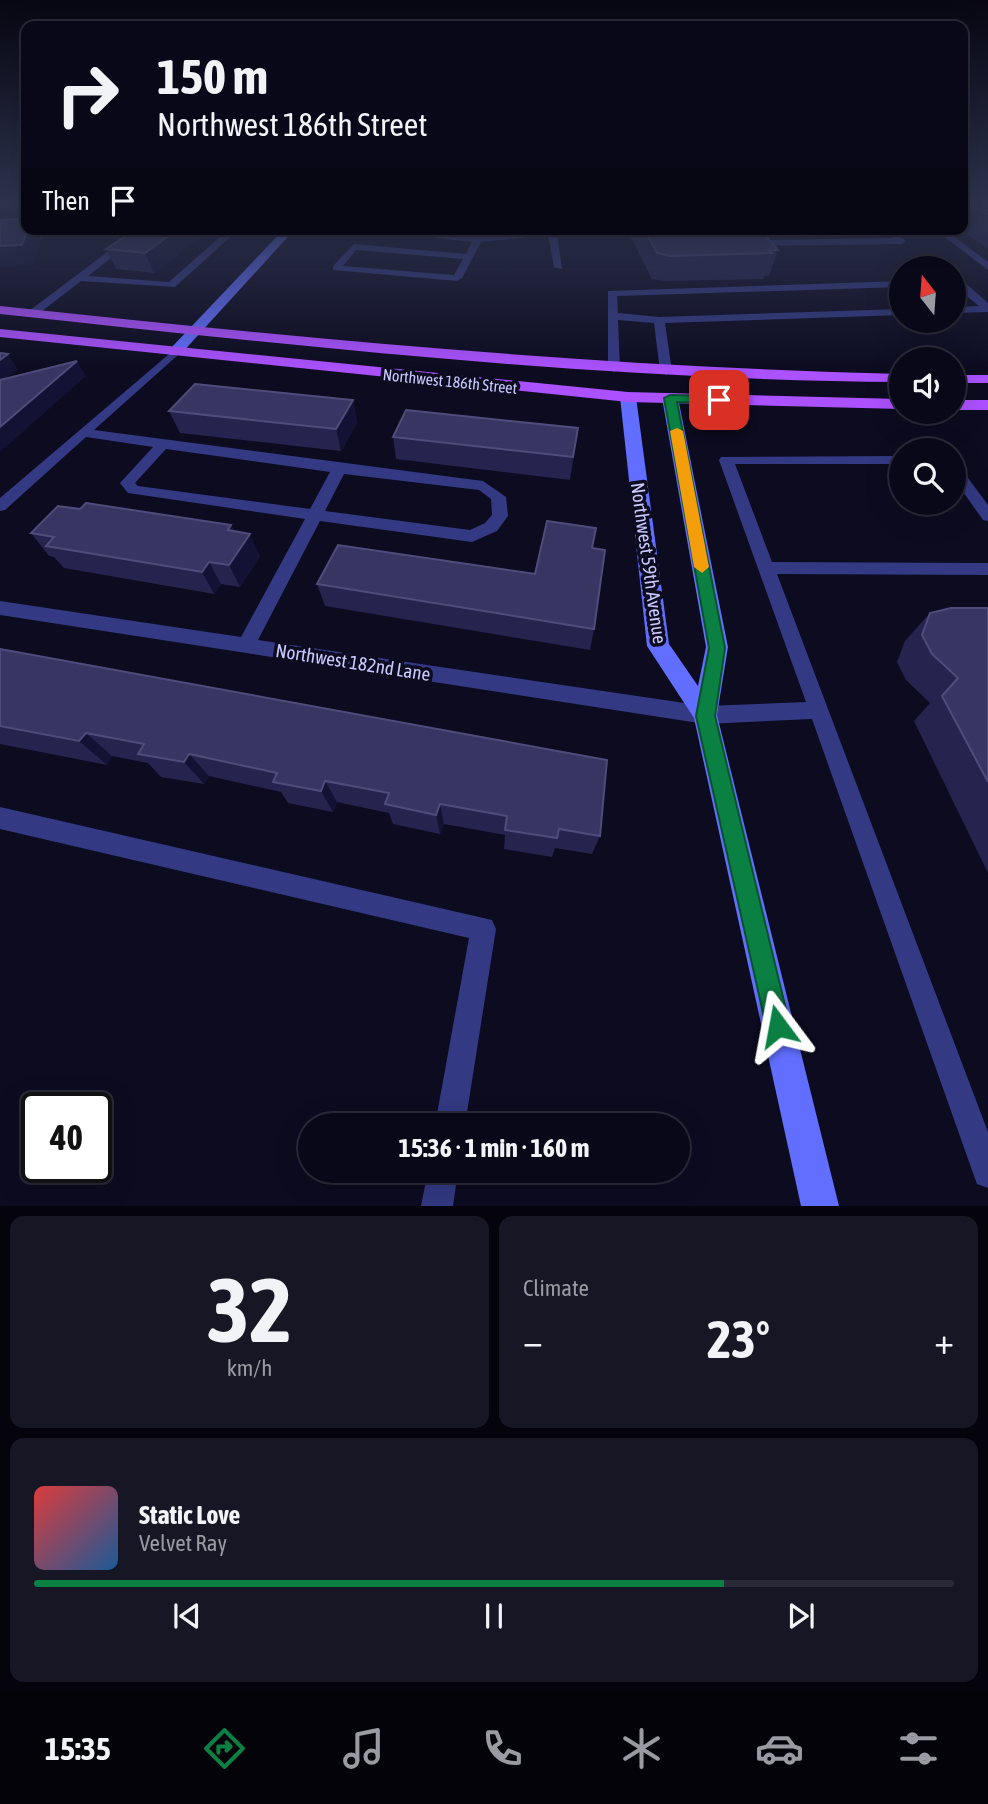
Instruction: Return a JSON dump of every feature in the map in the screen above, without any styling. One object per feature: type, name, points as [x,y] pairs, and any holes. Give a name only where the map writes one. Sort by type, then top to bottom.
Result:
[{"type":"main road","name":"Northwest 186th Street","points":[[0,310],[395,352],[723,374],[889,378]]},
{"type":"main road","name":"Northwest 186th Street","points":[[0,333],[628,397],[889,404]]},
{"type":"main road","points":[[579,393],[648,379],[666,371]]},
{"type":"main road","points":[[628,397],[723,374]]},
{"type":"main road","points":[[966,379],[988,379]]},
{"type":"main road","points":[[966,405],[988,405]]},
{"type":"street","points":[[176,352],[262,259]]},
{"type":"street","name":"Northwest 59th Avenue","points":[[628,397],[658,646],[705,716],[820,1206]]},
{"type":"street","name":"Northwest 59th Avenue","points":[[670,398],[717,648],[705,716]]},
{"type":"lane","points":[[33,313],[104,259]]},
{"type":"lane","points":[[79,278],[172,285],[201,259]]},
{"type":"lane","points":[[344,259],[337,268],[457,278],[468,259]]},
{"type":"lane","points":[[557,259],[559,267]]},
{"type":"lane","points":[[614,368],[615,316],[612,293],[889,285]]},
{"type":"lane","points":[[966,289],[988,309],[966,310]]},
{"type":"lane","points":[[615,316],[659,320],[889,312]]},
{"type":"lane","points":[[659,320],[666,371]]},
{"type":"lane","points":[[0,506],[176,352]]},
{"type":"lane","points":[[84,433],[163,444],[339,469],[483,486],[498,497],[500,516],[491,527],[472,536],[314,517],[133,490],[127,483],[163,444]]},
{"type":"lane","points":[[889,460],[726,460],[988,1173]]},
{"type":"lane","points":[[246,645],[339,469]]},
{"type":"lane","points":[[966,486],[988,516]]},
{"type":"lane","points":[[766,568],[988,569]]},
{"type":"lane","name":"Northwest 182nd Lane","points":[[0,608],[705,716],[819,710]]},
{"type":"lane","points":[[0,818],[483,929],[452,1113]]},
{"type":"lane","points":[[437,1206],[441,1183]]},
{"type":"building","points":[[77,361],[0,427],[0,380]]},
{"type":"building","points":[[195,384],[353,400],[336,429],[169,411]]},
{"type":"building","points":[[406,410],[578,428],[573,457],[393,437]]},
{"type":"building","points":[[86,503],[231,525],[228,530],[250,534],[229,565],[209,562],[202,572],[46,546],[54,537],[31,533],[58,506],[80,509]]},
{"type":"building","points":[[547,521],[596,528],[592,548],[605,550],[594,629],[317,584],[338,545],[535,574]]},
{"type":"building","points":[[951,608],[988,608],[988,782],[942,696],[958,678],[932,654],[922,635],[930,613]]},
{"type":"building","points":[[0,649],[607,760],[600,836],[559,829],[557,838],[505,830],[507,816],[440,804],[436,815],[385,804],[389,793],[325,781],[321,791],[273,782],[277,773],[189,754],[184,762],[138,754],[144,744],[86,733],[79,741],[0,726]]},
{"type":"slow traffic","points":[[677,431],[702,567]]},
{"type":"route","points":[[719,400],[670,398],[717,648],[705,716],[778,1026]]}]
